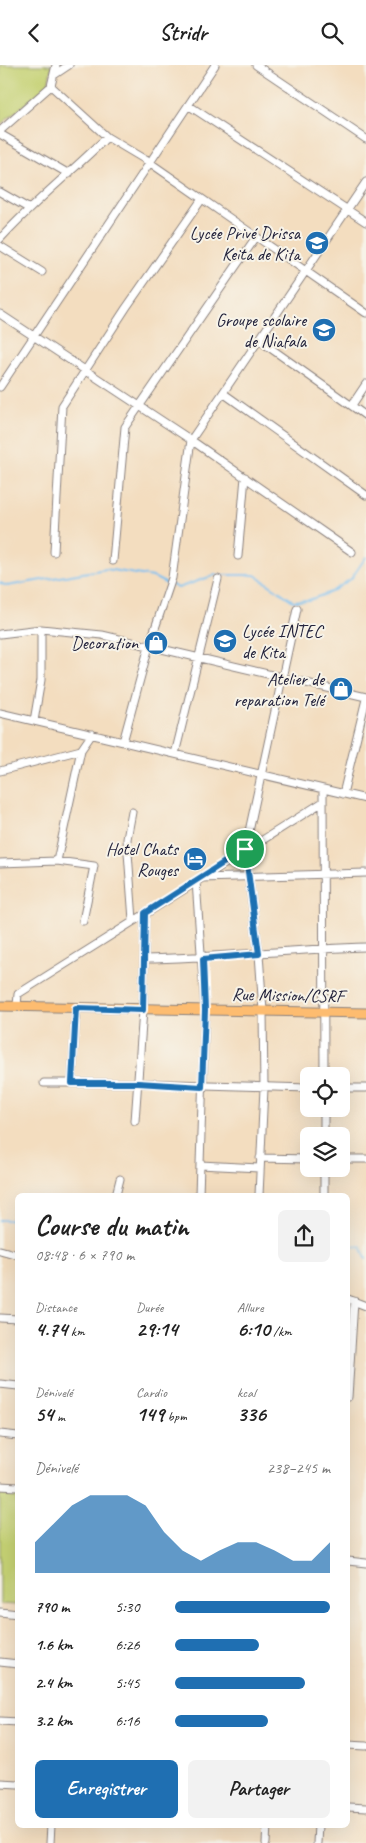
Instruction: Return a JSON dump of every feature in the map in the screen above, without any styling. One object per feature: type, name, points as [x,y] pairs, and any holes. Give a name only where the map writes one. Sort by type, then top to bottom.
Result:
[{"type":"main road","name":"Rue Mission/CSRF","points":[[0,1006],[366,1013]]},
{"type":"street","points":[[56,65],[51,86],[0,132],[69,174]]},
{"type":"street","points":[[54,75],[69,65]]},
{"type":"street","points":[[0,387],[215,65]]},
{"type":"street","points":[[256,65],[366,139]]},
{"type":"street","points":[[51,86],[107,137],[149,162],[366,313]]},
{"type":"street","points":[[188,105],[366,223]]},
{"type":"street","points":[[0,239],[28,208],[69,174],[107,137]]},
{"type":"street","points":[[123,742],[149,647],[172,578],[192,439],[366,182]]},
{"type":"street","points":[[0,192],[28,208]]},
{"type":"street","points":[[54,552],[62,407],[202,199]]},
{"type":"street","points":[[113,561],[125,427],[256,237]]},
{"type":"street","points":[[0,246],[42,271]]},
{"type":"street","points":[[0,314],[192,439],[352,552]]},
{"type":"street","points":[[259,340],[366,416]]},
{"type":"street","points":[[352,405],[366,384]]},
{"type":"street","points":[[223,393],[366,495]]},
{"type":"street","points":[[238,555],[245,477]]},
{"type":"street","points":[[175,754],[218,579]]},
{"type":"street","points":[[259,1193],[264,1088],[263,1011],[259,954],[245,849],[298,609]]},
{"type":"street","points":[[34,721],[41,680],[41,629]]},
{"type":"street","points":[[0,634],[41,629],[102,635],[366,698],[343,793]]},
{"type":"street","points":[[0,713],[366,799]]},
{"type":"street","points":[[57,861],[81,750],[92,735]]},
{"type":"street","points":[[0,771],[81,750]]},
{"type":"street","points":[[323,789],[324,1067]]},
{"type":"street","points":[[17,1006],[18,994],[245,849],[323,802]]},
{"type":"street","points":[[132,812],[127,839],[133,920]]},
{"type":"street","points":[[0,863],[57,861],[94,866],[83,921]]},
{"type":"street","points":[[199,880],[366,873]]},
{"type":"street","points":[[199,880],[205,1010],[199,1193]]},
{"type":"street","points":[[135,1121],[143,1010],[145,913]]},
{"type":"street","points":[[144,959],[203,959],[324,948],[366,947]]},
{"type":"street","points":[[72,1083],[76,1008]]},
{"type":"street","points":[[44,1083],[138,1083],[202,1087],[300,1088]]},
{"type":"street","points":[[350,1088],[366,1088]]},
{"type":"street","points":[[260,1159],[300,1159]]},
{"type":"street","points":[[350,1159],[366,1159]]},
{"type":"street","points":[[200,1165],[259,1167]]},
{"type":"street","points":[[324,1177],[324,1193]]},
{"type":"street","points":[[116,1193],[120,1179]]},
{"type":"street","points":[[0,1250],[15,1254]]},
{"type":"street","points":[[350,1332],[351,1300],[366,1306]]},
{"type":"street","points":[[0,1318],[15,1319]]},
{"type":"street","points":[[0,1384],[15,1385]]},
{"type":"street","points":[[0,1434],[15,1435]]},
{"type":"street","points":[[0,1486],[15,1487]]},
{"type":"street","points":[[350,1561],[366,1563]]},
{"type":"street","points":[[0,1612],[15,1613]]},
{"type":"street","points":[[0,1662],[15,1664]]},
{"type":"street","points":[[0,1721],[15,1722]]},
{"type":"street","points":[[350,1745],[366,1746]]},
{"type":"street","points":[[0,1783],[15,1784]]},
{"type":"street","points":[[350,1807],[366,1808]]},
{"type":"street","points":[[50,1843],[51,1828]]},
{"type":"street","points":[[266,1843],[267,1828]]},
{"type":"street","points":[[317,1843],[318,1828]]},
{"type":"green space","points":[[0,65],[52,65],[48,85],[0,125]]},
{"type":"green space","points":[[0,1492],[15,1493],[15,1605],[0,1604]]},
{"type":"waterway","points":[[172,585],[178,588],[215,575],[255,575],[293,601],[309,600],[331,592],[351,579],[366,557]]},
{"type":"waterway","points":[[0,583],[7,586],[106,569],[153,577],[167,584]]},
{"type":"waterway","points":[[0,1220],[15,1220]]},
{"type":"waterway","points":[[350,1247],[361,1246],[366,1259]]},
{"type":"place","name":"Lycée Privé Drissa Keita de Kita","points":[[317,243]]},
{"type":"place","name":"Groupe scolaire de Niafala","points":[[324,330]]},
{"type":"place","name":"Lycée INTEC de Kita","points":[[225,641]]},
{"type":"place","name":"Decoration","points":[[156,643]]},
{"type":"place","name":"Atelier de reparation Telé","points":[[341,689]]},
{"type":"place","name":"Hotel Chats Rouges","points":[[195,859]]},
{"type":"route","points":[[245,849],[259,954],[203,959],[205,1010],[202,1087],[138,1083],[72,1083],[76,1008],[143,1010],[145,913],[245,849]]}]
